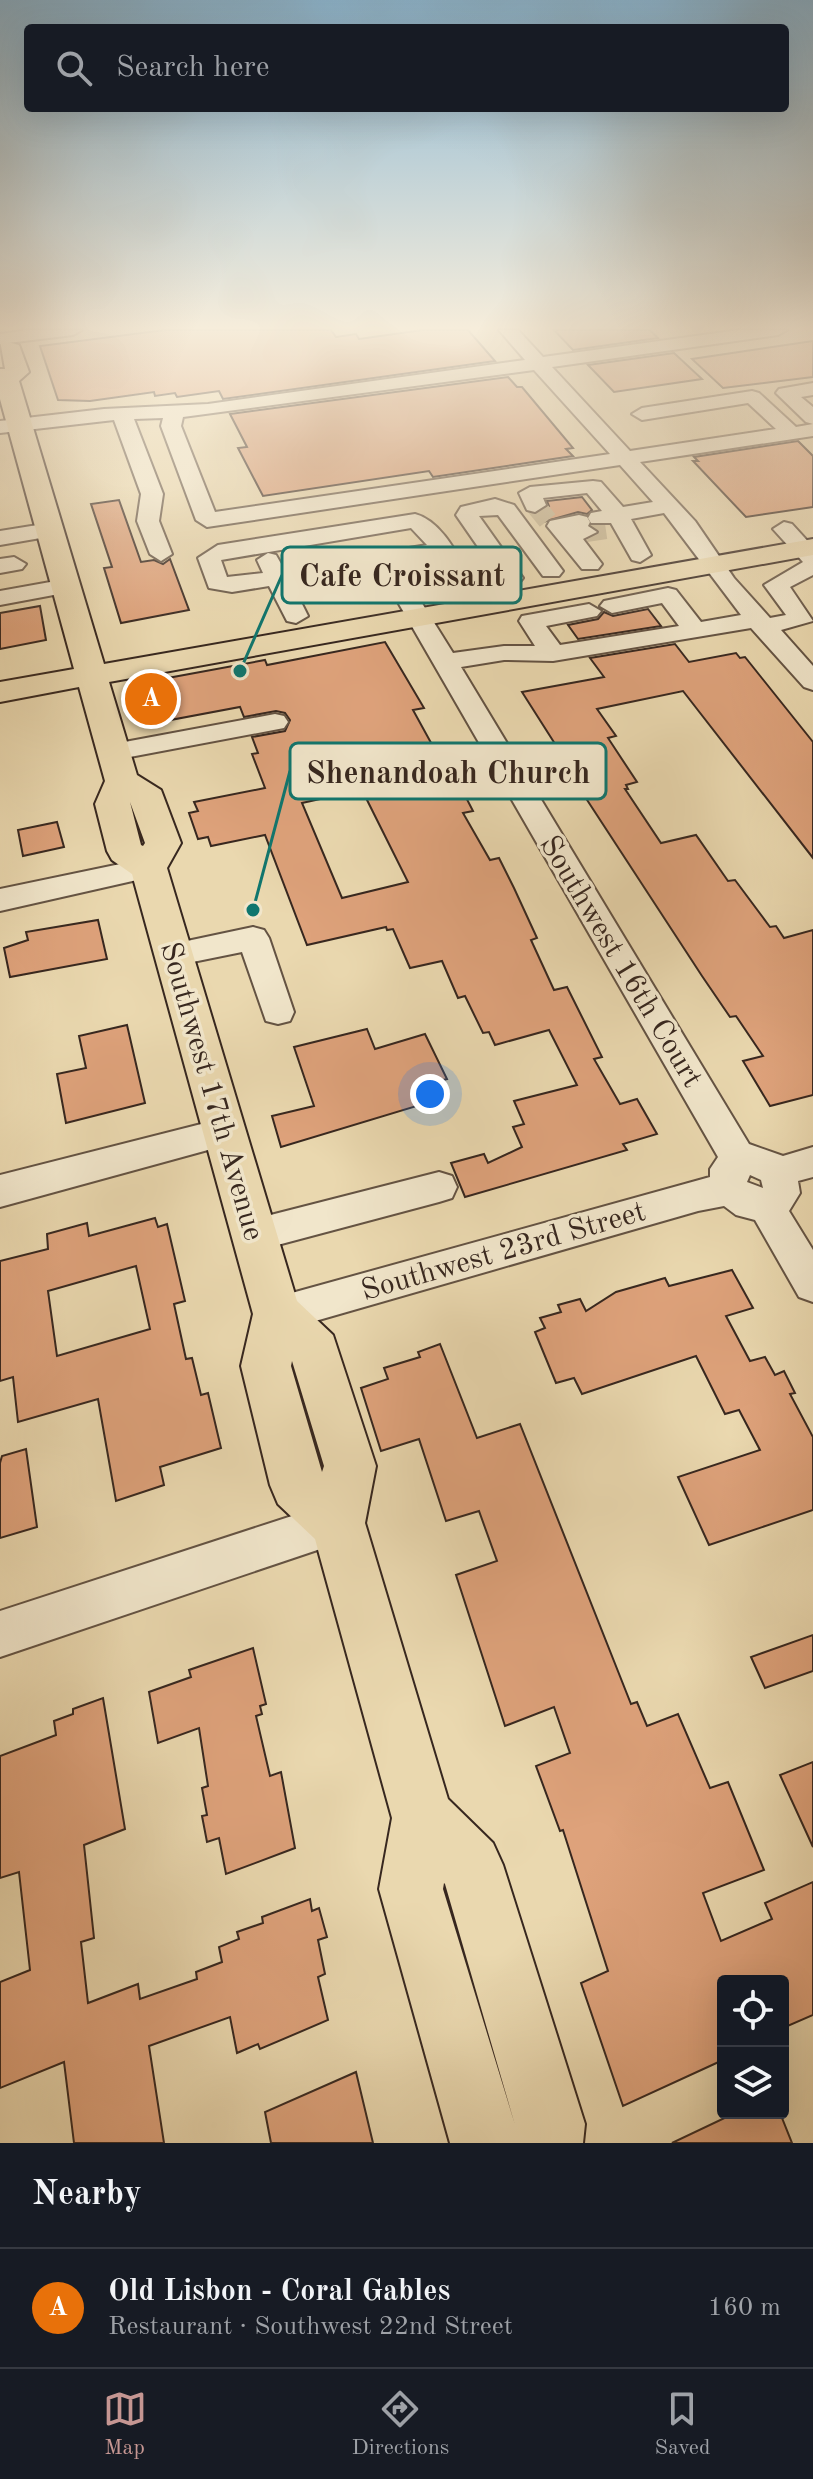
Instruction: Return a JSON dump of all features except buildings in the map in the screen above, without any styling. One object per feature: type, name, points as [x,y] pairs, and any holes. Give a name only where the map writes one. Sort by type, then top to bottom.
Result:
[{"type":"main road","name":"Southwest 17th Avenue","points":[[12,430],[50,530],[118,767],[112,804],[125,851],[149,868],[277,1314],[266,1366],[297,1485],[338,1523]]},
{"type":"main road","points":[[0,692],[89,663],[296,616],[412,607],[464,587],[551,571],[590,530],[707,554]]},
{"type":"main road","points":[[0,667],[89,663],[707,554],[807,546]]},
{"type":"main road","points":[[338,1523],[423,1818],[411,1889],[485,2143]]},
{"type":"main road","points":[[423,1818],[471,1865],[550,2124],[548,2143]]},
{"type":"street","points":[[128,430],[152,494],[148,521],[161,554]]},
{"type":"street","points":[[173,430],[207,520],[807,430]]},
{"type":"street","points":[[599,430],[668,506],[760,623],[813,682]]},
{"type":"street","points":[[657,430],[675,450]]},
{"type":"street","points":[[704,430],[718,444]]},
{"type":"street","points":[[745,430],[753,438]]},
{"type":"street","points":[[651,487],[603,495],[588,486],[539,490],[529,497],[590,530],[668,506]]},
{"type":"street","points":[[590,530],[603,495]]},
{"type":"street","points":[[511,578],[467,515],[469,512],[495,506],[506,510],[551,571]]},
{"type":"street","points":[[440,550],[232,585],[217,583],[211,555],[415,521],[422,523],[440,550],[464,587]]},
{"type":"street","points":[[0,538],[50,530]]},
{"type":"street","points":[[261,545],[296,616]]},
{"type":"street","points":[[445,662],[504,653],[553,654],[695,631],[802,619],[776,585],[807,546]]},
{"type":"street","points":[[0,598],[67,586]]},
{"type":"street","points":[[553,654],[531,621],[668,595],[695,631]]},
{"type":"street","name":"Southwest 16th Court","points":[[412,607],[734,1175]]},
{"type":"street","points":[[118,767],[275,722]]},
{"type":"street","points":[[0,900],[149,868]]},
{"type":"street","points":[[173,955],[253,938],[278,1012]]},
{"type":"street","points":[[0,1191],[225,1132]]},
{"type":"street","points":[[734,1175],[756,1159],[813,1285]]},
{"type":"street","points":[[772,1189],[813,1162]]},
{"type":"street","name":"Southwest 23rd Street","points":[[277,1314],[698,1195],[734,1175]]},
{"type":"street","points":[[255,1235],[439,1187]]},
{"type":"street","points":[[0,1634],[338,1523]]},
{"type":"tunnel","points":[[535,505],[548,521]]},
{"type":"tunnel","points":[[586,532],[607,529]]},
{"type":"place","name":"Cafe Croissant","points":[[240,671]]},
{"type":"place","name":"Old Lisbon - Coral Gables","points":[[151,699]]},
{"type":"place","name":"Shenandoah Church","points":[[253,910]]}]
